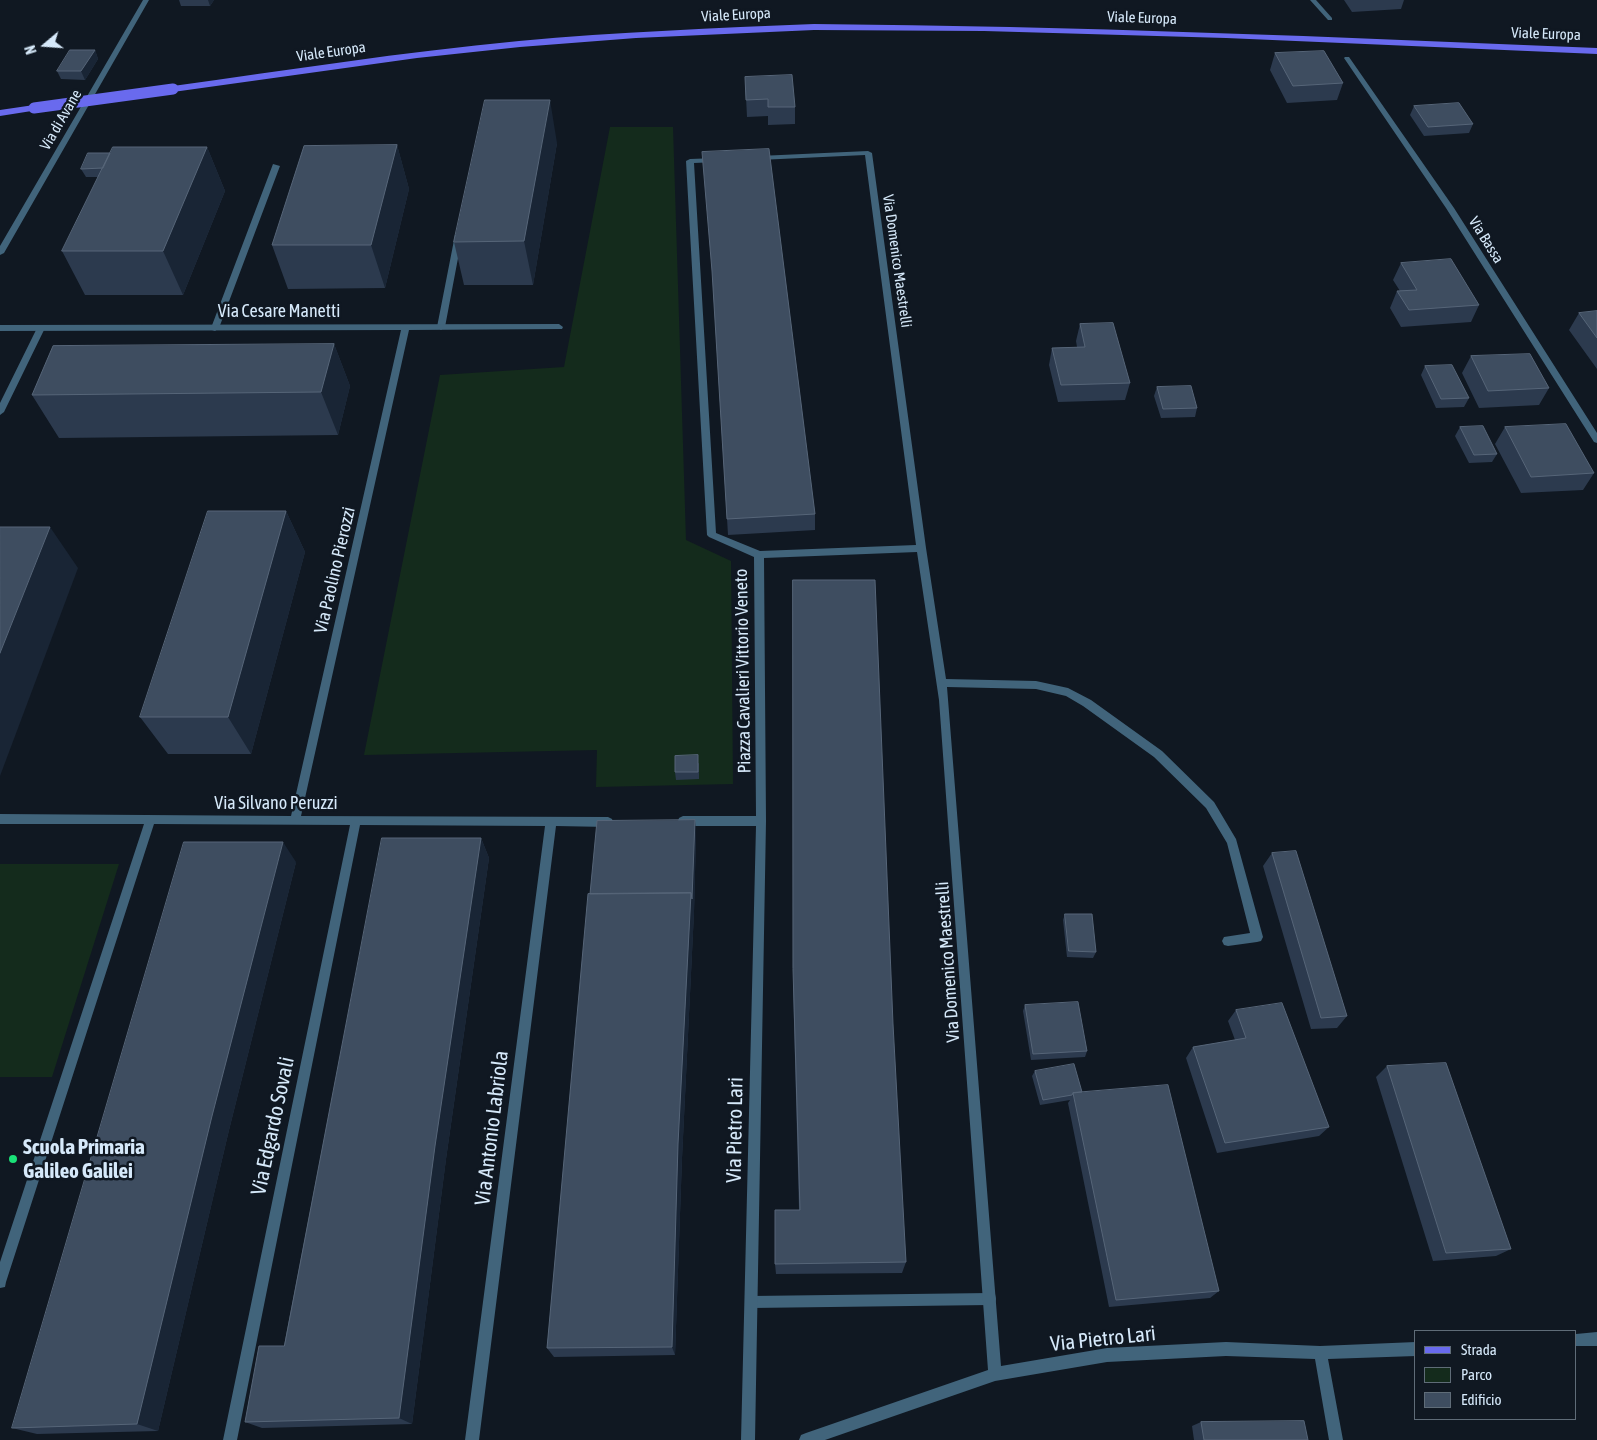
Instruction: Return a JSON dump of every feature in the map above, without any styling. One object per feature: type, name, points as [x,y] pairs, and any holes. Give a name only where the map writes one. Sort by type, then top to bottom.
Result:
[{"type":"main road","name":"Viale Europa","points":[[0,113],[417,55],[511,45],[612,36],[814,27],[1004,28],[1226,35],[1597,51]]},
{"type":"street","name":"Via di Avane","points":[[0,253],[146,0]]},
{"type":"street","points":[[1313,0],[1330,19]]},
{"type":"street","name":"Via Bassa","points":[[1347,58],[1450,208],[1597,440]]},
{"type":"street","name":"Via Domenico Maestrelli","points":[[747,158],[868,154],[921,548],[942,683],[995,1374]]},
{"type":"street","name":"Piazza Cavalieri Vittorio Veneto","points":[[728,159],[690,161],[712,534],[759,555],[761,821]]},
{"type":"street","points":[[216,328],[276,166]]},
{"type":"street","points":[[441,327],[459,232]]},
{"type":"street","name":"Via Paolino Pierozzi","points":[[295,820],[406,327]]},
{"type":"street","name":"Via Cesare Manetti","points":[[0,328],[559,327]]},
{"type":"street","points":[[0,412],[41,328]]},
{"type":"street","points":[[759,555],[921,548]]},
{"type":"street","points":[[942,683],[1036,685],[1068,692],[1087,703],[1158,754],[1210,804],[1232,842],[1257,937],[1228,941]]},
{"type":"street","name":"Via Silvano Peruzzi","points":[[0,819],[551,822]]},
{"type":"street","points":[[0,1282],[150,821]]},
{"type":"street","name":"Via Edgardo Sovali","points":[[230,1440],[356,821]]},
{"type":"street","points":[[675,821],[761,821]]},
{"type":"street","name":"Via Pietro Lari","points":[[748,1440],[761,821]]},
{"type":"street","points":[[551,822],[618,822]]},
{"type":"street","name":"Via Antonio Labriola","points":[[472,1440],[551,822]]},
{"type":"street","points":[[751,1302],[990,1299]]},
{"type":"street","points":[[1577,1340],[1597,1339]]},
{"type":"street","name":"Via Pietro Lari","points":[[806,1440],[995,1374],[1107,1355],[1226,1348],[1320,1353],[1414,1349]]},
{"type":"street","points":[[1320,1353],[1336,1440]]},
{"type":"green space","points":[[610,127],[673,127],[686,540],[731,561],[733,784],[596,787],[597,750],[364,755],[440,375],[564,367]]},
{"type":"green space","points":[[0,864],[119,864],[52,1077],[0,1077]]},
{"type":"building","points":[[70,50],[95,50],[81,71],[57,71]]},
{"type":"building","points":[[1324,51],[1343,83],[1293,86],[1275,53]]},
{"type":"building","points":[[792,75],[795,107],[768,107],[768,99],[746,100],[745,77]]},
{"type":"building","points":[[485,100],[550,100],[524,241],[454,242]]},
{"type":"building","points":[[1459,103],[1473,124],[1428,127],[1414,106]]},
{"type":"building","points":[[397,145],[371,245],[272,245],[304,146]]},
{"type":"building","points":[[113,147],[207,147],[163,251],[62,251]]},
{"type":"building","points":[[769,149],[815,514],[727,519],[712,271],[702,152]]},
{"type":"building","points":[[88,153],[110,153],[103,168],[81,169]]},
{"type":"building","points":[[1451,259],[1479,305],[1409,310],[1397,291],[1417,290],[1401,263]]},
{"type":"building","points":[[1597,311],[1597,338],[1579,313]]},
{"type":"building","points":[[1113,323],[1130,383],[1061,385],[1052,348],[1085,347],[1080,324]]},
{"type":"building","points":[[334,344],[321,392],[32,395],[53,346]]},
{"type":"building","points":[[1530,354],[1549,388],[1488,391],[1471,356]]},
{"type":"building","points":[[1452,365],[1469,398],[1441,399],[1425,366]]},
{"type":"building","points":[[1191,386],[1197,408],[1163,409],[1157,387]]},
{"type":"building","points":[[1566,424],[1594,473],[1531,477],[1505,427]]},
{"type":"building","points":[[1483,426],[1497,454],[1474,455],[1460,427]]},
{"type":"building","points":[[208,511],[286,511],[228,717],[140,717]]},
{"type":"building","points":[[0,527],[50,527],[0,653]]},
{"type":"building","points":[[793,580],[875,580],[893,1024],[906,1262],[775,1264],[775,1210],[800,1210],[793,969]]},
{"type":"building","points":[[698,755],[698,772],[675,772],[675,756]]},
{"type":"building","points":[[695,820],[692,899],[691,893],[590,894],[597,821]]},
{"type":"building","points":[[382,838],[481,838],[435,1146],[399,1418],[245,1422],[259,1346],[284,1346]]},
{"type":"building","points":[[184,842],[283,842],[212,1116],[137,1424],[12,1428]]},
{"type":"building","points":[[1296,851],[1347,1016],[1321,1018],[1272,853]]},
{"type":"building","points":[[691,893],[678,1144],[672,1347],[547,1348],[588,894]]},
{"type":"building","points":[[1065,914],[1092,914],[1096,952],[1069,951]]},
{"type":"building","points":[[1078,1002],[1087,1051],[1033,1054],[1025,1005]]},
{"type":"building","points":[[1282,1003],[1329,1127],[1225,1143],[1193,1047],[1246,1038],[1236,1010]]},
{"type":"building","points":[[1446,1063],[1511,1249],[1446,1253],[1387,1066]]},
{"type":"building","points":[[1074,1064],[1082,1092],[1043,1100],[1035,1071]]},
{"type":"building","points":[[1168,1085],[1219,1291],[1116,1300],[1073,1093]]},
{"type":"building","points":[[1304,1421],[1308,1440],[1204,1440],[1201,1422]]},
{"type":"place","name":"Scuola Primaria Galileo Galilei","points":[[13,1159]]}]
